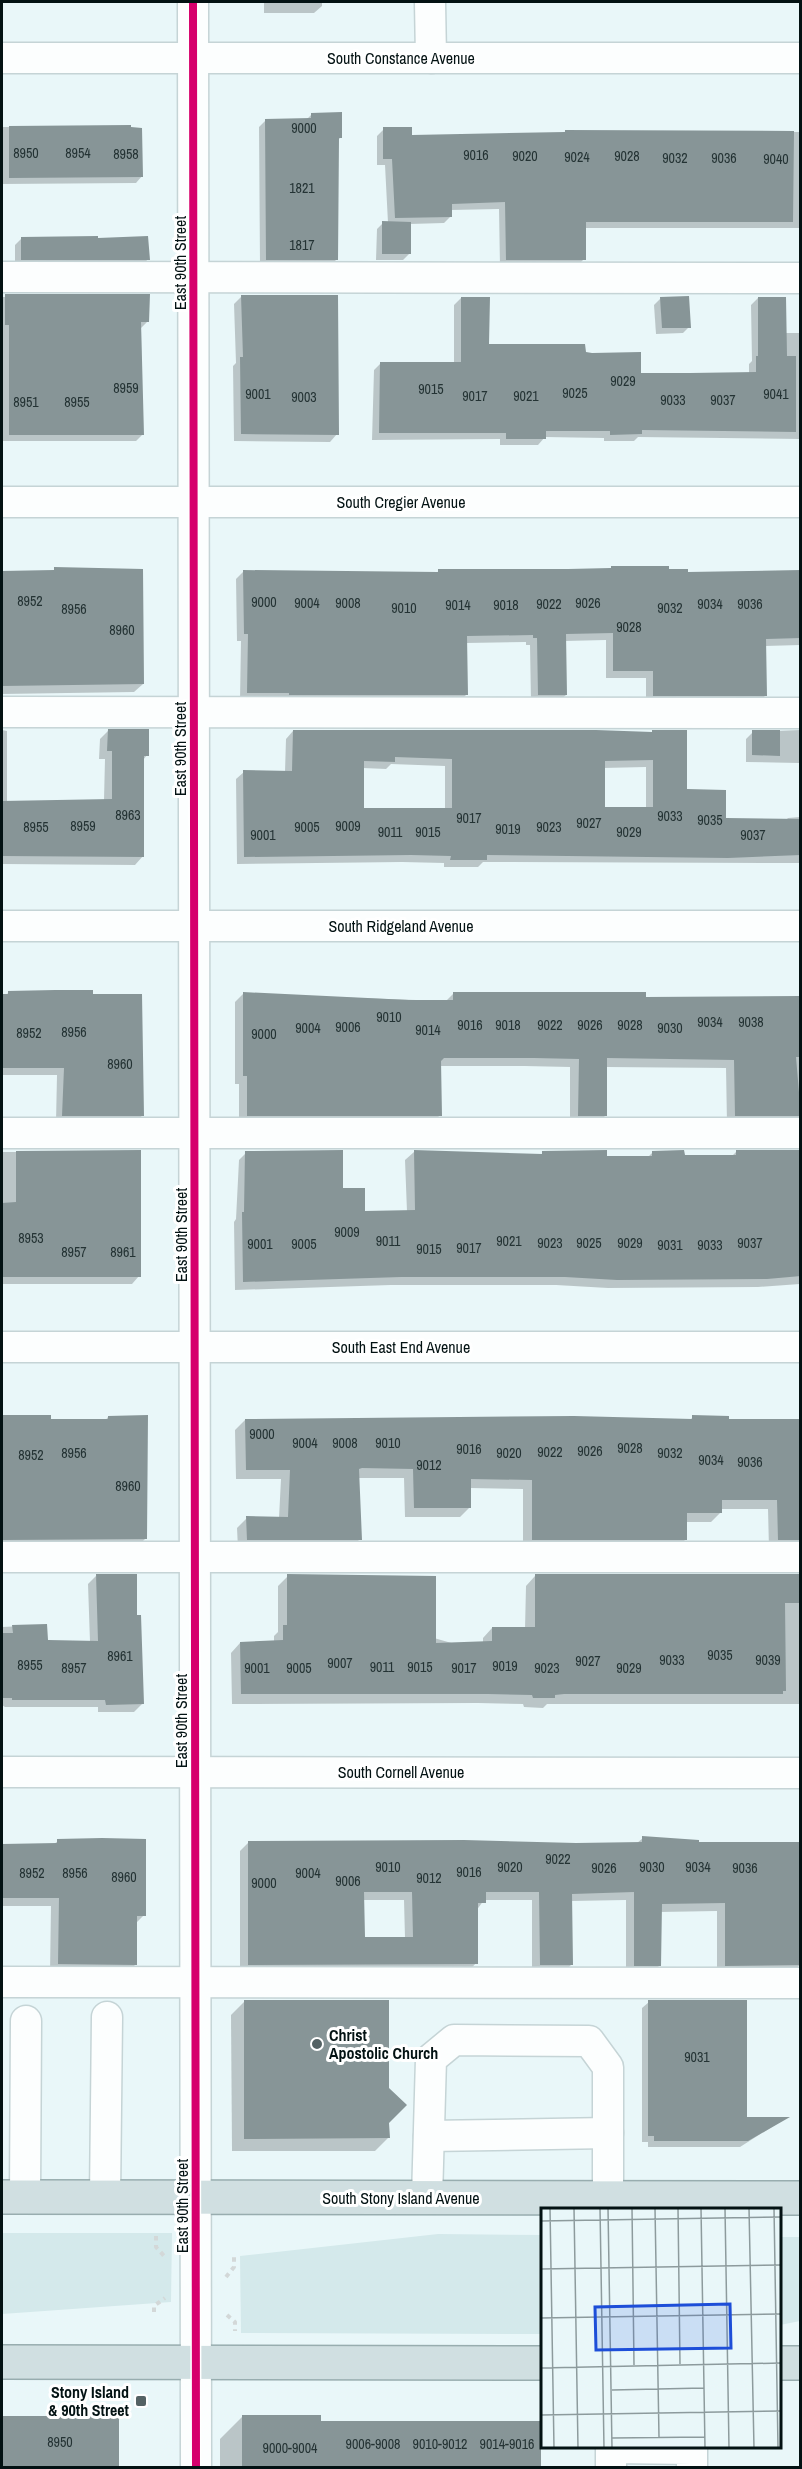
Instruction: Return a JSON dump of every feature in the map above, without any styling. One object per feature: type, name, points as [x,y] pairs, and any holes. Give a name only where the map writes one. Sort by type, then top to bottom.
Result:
[{"type":"highway","name":"South Stony Island Avenue","points":[[13,2197],[801,2198]]},
{"type":"highway","points":[[2,2362],[541,2363]]},
{"type":"highway","points":[[781,2363],[801,2363]]},
{"type":"street","name":"East 90th Street","points":[[193,2],[196,2468]]},
{"type":"street","points":[[430,2],[431,58]]},
{"type":"street","name":"South Constance Avenue","points":[[2,58],[801,58]]},
{"type":"street","points":[[2,277],[801,278]]},
{"type":"street","name":"South Cregier Avenue","points":[[2,502],[801,502]]},
{"type":"street","points":[[2,712],[801,713]]},
{"type":"street","name":"South Ridgeland Avenue","points":[[2,926],[801,926]]},
{"type":"street","points":[[2,1133],[801,1133]]},
{"type":"street","name":"South East End Avenue","points":[[2,1347],[801,1347]]},
{"type":"street","points":[[2,1557],[801,1557]]},
{"type":"street","name":"South Cornell Avenue","points":[[2,1772],[801,1773]]},
{"type":"street","points":[[2,1982],[801,1983]]},
{"type":"street","points":[[105,2198],[107,2017]]},
{"type":"street","points":[[13,2197],[26,2021]]},
{"type":"street","points":[[427,2198],[432,2059],[454,2040],[589,2041],[608,2067],[608,2198]]},
{"type":"street","points":[[429,2136],[608,2133]]},
{"type":"street","points":[[611,2468],[612,2448],[692,2449],[692,2468]]},
{"type":"path","points":[[156,2236],[156,2247],[165,2258],[166,2267]]},
{"type":"path","points":[[224,2280],[234,2267],[234,2253]]},
{"type":"path","points":[[154,2312],[154,2306],[166,2297],[166,2287]]},
{"type":"path","points":[[223,2312],[235,2322],[235,2332]]},
{"type":"shaded area","points":[[2,2233],[172,2233],[171,2302],[2,2314]]},
{"type":"shaded area","points":[[438,2234],[541,2235],[541,2334],[241,2333],[240,2256]]},
{"type":"shaded area","points":[[781,2237],[800,2237],[800,2321],[781,2325]]},
{"type":"building","points":[[342,112],[342,138],[339,138],[338,260],[266,260],[265,119],[311,118],[311,113]]},
{"type":"building","points":[[131,125],[131,127],[142,128],[143,177],[9,178],[9,126]]},
{"type":"building","points":[[383,127],[412,127],[412,135],[565,132],[565,130],[794,131],[793,222],[586,222],[586,260],[506,260],[505,202],[452,204],[452,217],[395,218],[392,159],[383,159]]},
{"type":"building","points":[[382,221],[411,222],[411,254],[382,254]]},
{"type":"building","points":[[98,236],[98,238],[148,236],[150,260],[21,260],[21,237]]},
{"type":"building","points":[[5,294],[150,294],[149,322],[141,322],[144,435],[9,435],[9,325],[5,325]]},
{"type":"building","points":[[241,295],[338,295],[339,435],[241,434],[240,357],[243,357]]},
{"type":"building","points":[[689,296],[691,328],[662,328],[660,297]]},
{"type":"building","points":[[461,297],[490,297],[489,344],[585,344],[586,352],[592,353],[641,352],[641,373],[690,373],[756,372],[758,297],[786,297],[787,356],[796,356],[796,432],[642,430],[642,434],[610,435],[610,431],[546,431],[546,439],[506,439],[506,433],[379,433],[380,362],[461,362]]},
{"type":"building","points":[[611,566],[669,566],[669,569],[688,569],[688,572],[801,570],[801,638],[766,639],[767,696],[653,696],[653,671],[613,671],[613,633],[566,634],[567,695],[538,695],[537,638],[533,638],[533,635],[467,636],[468,695],[247,693],[248,634],[244,634],[243,570],[438,572],[438,569],[568,569],[611,568]]},
{"type":"building","points":[[54,567],[143,569],[144,684],[2,686],[2,571],[54,570]]},
{"type":"building","points":[[108,729],[149,729],[149,756],[144,756],[144,857],[2,856],[2,801],[112,799],[112,751],[107,751]]},
{"type":"building","points":[[293,730],[652,732],[652,730],[687,730],[687,789],[726,790],[726,818],[801,819],[801,855],[728,858],[487,855],[487,860],[450,860],[451,856],[411,855],[244,857],[243,770],[292,771]],"holes":[[[395,757],[452,759],[452,808],[364,808],[364,761],[395,762]],[[653,760],[653,807],[605,807],[605,761]]]},
{"type":"building","points":[[752,730],[780,730],[780,756],[752,755]]},
{"type":"building","points":[[93,990],[93,994],[142,994],[144,1116],[62,1116],[64,1068],[2,1068],[2,994],[8,994],[8,991]]},
{"type":"building","points":[[243,992],[409,1000],[453,1000],[453,992],[646,992],[646,997],[800,996],[800,1057],[796,1057],[801,1116],[735,1116],[734,1060],[607,1058],[607,1116],[578,1116],[579,1059],[444,1058],[441,1061],[442,1116],[247,1116],[247,1076],[243,1076]]},
{"type":"building","points":[[141,1150],[141,1277],[2,1277],[2,1203],[16,1202],[16,1151]]},
{"type":"building","points":[[343,1150],[343,1188],[365,1188],[365,1211],[415,1210],[414,1150],[542,1154],[542,1151],[607,1150],[607,1156],[652,1156],[652,1151],[684,1150],[685,1155],[736,1155],[736,1150],[801,1150],[801,1276],[767,1279],[617,1280],[565,1277],[401,1277],[243,1282],[242,1212],[244,1212],[245,1151]]},
{"type":"building","points":[[2,1415],[51,1415],[51,1419],[108,1419],[108,1416],[148,1415],[147,1539],[2,1540]]},
{"type":"building","points":[[692,1415],[729,1416],[729,1419],[801,1419],[801,1540],[778,1540],[777,1500],[722,1500],[722,1513],[687,1513],[687,1540],[532,1540],[532,1480],[471,1479],[471,1508],[414,1508],[413,1469],[362,1468],[359,1469],[362,1540],[247,1540],[246,1516],[288,1517],[290,1470],[246,1470],[245,1419],[574,1416],[692,1419]]},
{"type":"building","points":[[96,1574],[137,1574],[137,1615],[141,1615],[144,1704],[106,1705],[105,1700],[12,1700],[12,1698],[2,1698],[2,1633],[13,1633],[12,1625],[47,1624],[48,1640],[98,1641]]},
{"type":"building","points":[[287,1574],[436,1576],[436,1643],[492,1641],[492,1627],[535,1627],[535,1574],[801,1574],[801,1603],[785,1603],[786,1691],[783,1691],[783,1694],[564,1694],[555,1695],[555,1698],[533,1698],[532,1695],[488,1694],[241,1694],[240,1642],[283,1640],[283,1625],[287,1625]]},
{"type":"building","points":[[642,1836],[699,1840],[699,1842],[801,1842],[801,1965],[725,1966],[725,1903],[662,1904],[661,1966],[634,1966],[634,1892],[572,1894],[573,1965],[540,1965],[539,1892],[486,1892],[486,1903],[478,1903],[478,1964],[248,1965],[248,1841],[642,1842]],"holes":[[[364,1892],[412,1892],[413,1937],[365,1937]]]},
{"type":"building","points":[[57,1839],[146,1839],[146,1916],[137,1916],[137,1965],[58,1964],[59,1898],[2,1898],[2,1844],[57,1843]]},
{"type":"building","name":"Christ Apostolic Church","points":[[244,2000],[389,2000],[389,2088],[407,2105],[389,2123],[390,2138],[244,2139]]},
{"type":"building","points":[[648,2000],[747,2000],[747,2117],[790,2117],[748,2141],[654,2141],[654,2136],[648,2136]]},
{"type":"building","points":[[242,2415],[321,2415],[321,2421],[541,2421],[541,2468],[242,2468]]},
{"type":"building","points":[[2,2416],[119,2416],[119,2468],[2,2468]]},
{"type":"cycle path","points":[[193,2],[196,2468]]},
{"type":"place","name":"Christ Apostolic Church","points":[[317,2044]]},
{"type":"place","name":"Stony Island & 90th Street","points":[[141,2401]]}]
